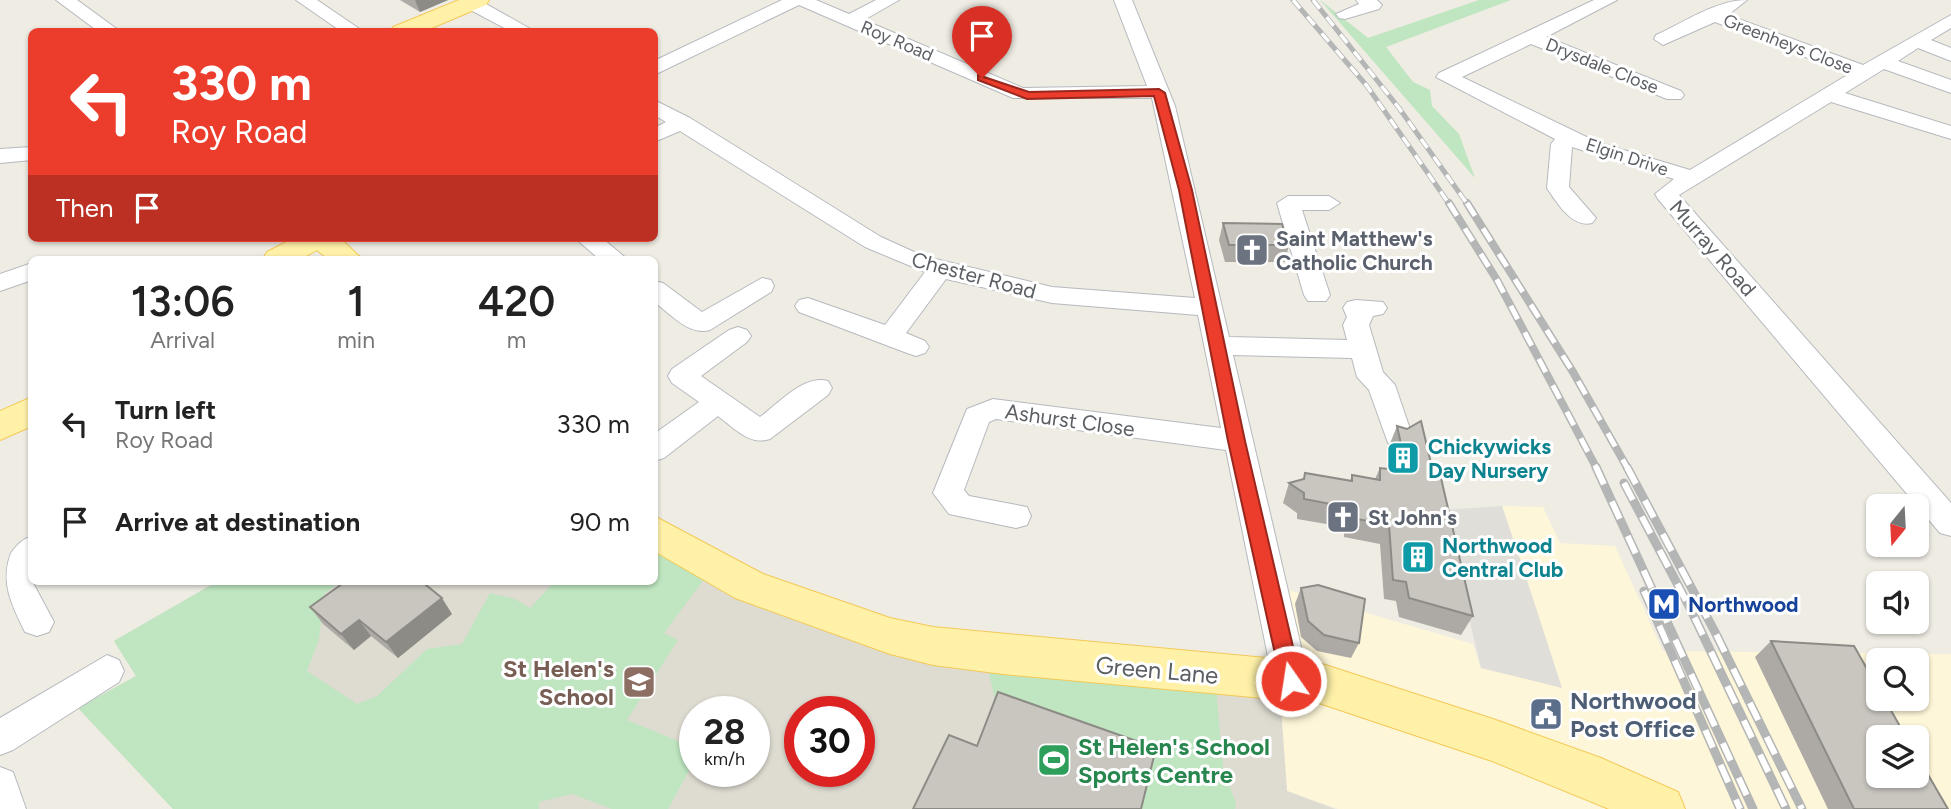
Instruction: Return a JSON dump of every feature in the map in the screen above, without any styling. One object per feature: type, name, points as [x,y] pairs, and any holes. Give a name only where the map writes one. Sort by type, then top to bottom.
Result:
[{"type":"main road","points":[[410,28],[474,1]]},
{"type":"main road","points":[[284,256],[311,242]]},
{"type":"main road","points":[[324,242],[343,256]]},
{"type":"main road","points":[[0,428],[28,412]]},
{"type":"main road","name":"Green Lane","points":[[658,534],[749,586],[901,639],[1003,656],[1291,681],[1339,688],[1412,710],[1601,781],[1661,809]]},
{"type":"street","points":[[65,0],[106,28]]},
{"type":"street","points":[[305,0],[349,28]]},
{"type":"street","points":[[658,67],[799,0]]},
{"type":"street","name":"Roy Road","points":[[799,0],[1020,94],[1159,93]]},
{"type":"street","points":[[849,21],[890,0]]},
{"type":"street","points":[[1123,0],[1165,106],[1206,230],[1210,308],[1236,441],[1291,681]]},
{"type":"street","points":[[1345,14],[1373,5],[1365,0]]},
{"type":"street","points":[[1570,138],[1446,77],[1608,0]]},
{"type":"street","name":"Greenheys Close","points":[[1662,39],[1714,16],[1738,0]]},
{"type":"street","points":[[474,1],[520,28]]},
{"type":"street","name":"Greenheys Close","points":[[1714,16],[1863,72]]},
{"type":"street","name":"Murray Road","points":[[1951,20],[1666,194],[1951,524]]},
{"type":"street","name":"Drysdale Close","points":[[1530,37],[1674,95]]},
{"type":"street","points":[[1916,41],[1951,55]]},
{"type":"street","points":[[1881,61],[1951,87]]},
{"type":"street","points":[[1826,94],[1951,133]]},
{"type":"street","name":"Chester Road","points":[[658,108],[873,242],[940,270],[1052,295],[1210,308]]},
{"type":"street","points":[[658,134],[683,122]]},
{"type":"street","name":"Elgin Drive","points":[[1584,218],[1558,188],[1562,144],[1570,138],[1589,147],[1693,178]]},
{"type":"street","points":[[0,156],[28,153]]},
{"type":"street","points":[[1317,295],[1288,203],[1329,203]]},
{"type":"street","points":[[1270,231],[1296,231]]},
{"type":"street","points":[[592,242],[611,256]]},
{"type":"street","points":[[889,338],[940,270]]},
{"type":"street","points":[[0,283],[28,272]]},
{"type":"street","points":[[658,292],[701,324],[762,286]]},
{"type":"street","points":[[808,306],[916,347]]},
{"type":"street","points":[[1374,308],[1356,308],[1360,317],[1356,325],[1371,377],[1381,385],[1398,435]]},
{"type":"street","points":[[738,336],[682,376],[760,432],[818,388]]},
{"type":"street","points":[[1219,346],[1363,349]]},
{"type":"street","points":[[658,447],[718,402]]},
{"type":"street","name":"Ashurst Close","points":[[1016,516],[960,506],[948,493],[977,416],[984,412],[1017,412],[1236,441]]},
{"type":"street","points":[[28,554],[13,574],[37,622]]},
{"type":"street","points":[[0,738],[107,671]]},
{"type":"street","points":[[0,785],[7,809]]},
{"type":"shaded area","points":[[1502,506],[1543,507],[1560,543],[1615,546],[1663,651],[1866,653],[1866,711],[1929,711],[1929,654],[1951,654],[1951,809],[1338,809],[1287,791],[1280,695],[1278,587],[1473,644],[1481,668],[1561,687]]},
{"type":"shaded area","points":[[1502,506],[1562,688],[1481,668],[1443,510]]},
{"type":"shaded area","name":"St Helen's School","points":[[658,550],[763,602],[1280,695],[1287,791],[1335,809],[173,809],[78,708],[136,676],[114,641],[211,585],[658,585]]},
{"type":"green space","points":[[1320,0],[1368,38],[1479,0],[1511,0],[1386,47],[1413,82],[1430,90],[1432,106],[1459,134],[1475,178]]},
{"type":"green space","points":[[658,550],[705,578],[664,633],[678,640],[627,720],[679,741],[680,787],[668,809],[612,809],[572,794],[539,802],[539,809],[173,809],[78,708],[136,676],[114,641],[211,585],[336,585],[324,594],[319,640],[307,671],[357,704],[377,696],[427,649],[462,644],[490,593],[515,599],[530,608],[551,585],[658,585]]},
{"type":"green space","points":[[987,665],[1216,688],[1223,767],[1236,804],[1235,809],[1142,809],[1151,767],[998,712]]},
{"type":"building","points":[[1223,223],[1282,224],[1289,245],[1229,245]]},
{"type":"building","points":[[1421,421],[1434,476],[1441,478],[1473,616],[1409,598],[1406,582],[1393,580],[1389,525],[1352,518],[1352,508],[1304,499],[1304,493],[1289,483],[1304,479],[1305,473],[1352,481],[1352,475],[1380,480],[1380,468],[1407,471],[1397,426],[1407,429]]},
{"type":"building","points":[[340,585],[426,585],[442,598],[386,642],[359,620],[341,634],[310,607]]},
{"type":"building","points":[[1318,585],[1365,599],[1359,643],[1324,635],[1308,621],[1301,588]]},
{"type":"building","points":[[1771,641],[1854,646],[1866,667],[1866,711],[1891,711],[1899,725],[1866,725],[1866,788],[1929,788],[1929,776],[1948,809],[1854,809]]},
{"type":"building","name":"St Helen's School Sports Centre","points":[[998,692],[1156,748],[1141,809],[913,809],[949,735],[977,746]]},
{"type":"railway","points":[[1293,0],[1367,86],[1450,205]]},
{"type":"railway","points":[[1313,0],[1399,108],[1468,205]]},
{"type":"railway","points":[[1449,203],[1497,280],[1596,468]]},
{"type":"railway","points":[[1467,203],[1573,372],[1628,469]]},
{"type":"railway","points":[[1627,467],[1715,632],[1802,809]]},
{"type":"railway","points":[[1596,468],[1753,809]]},
{"type":"railway","points":[[1624,483],[1690,608],[1786,809]]},
{"type":"railway","points":[[1644,591],[1740,809]]},
{"type":"place","name":"Saint Matthew's Catholic Church","points":[[1252,250]]},
{"type":"place","name":"Chickywicks Day Nursery","points":[[1403,458]]},
{"type":"place","name":"St John's","points":[[1343,517]]},
{"type":"place","name":"Northwood Central Club","points":[[1418,557]]},
{"type":"place","name":"Northwood","points":[[1664,604]]},
{"type":"place","name":"St Helen's School","points":[[639,682]]},
{"type":"place","name":"Northwood Post Office","points":[[1546,714]]},
{"type":"place","name":"St Helen's School Sports Centre","points":[[1054,760]]},
{"type":"route","points":[[982,78],[1027,95],[1159,93],[1165,106],[1185,190],[1219,346],[1236,441],[1291,681]]}]
